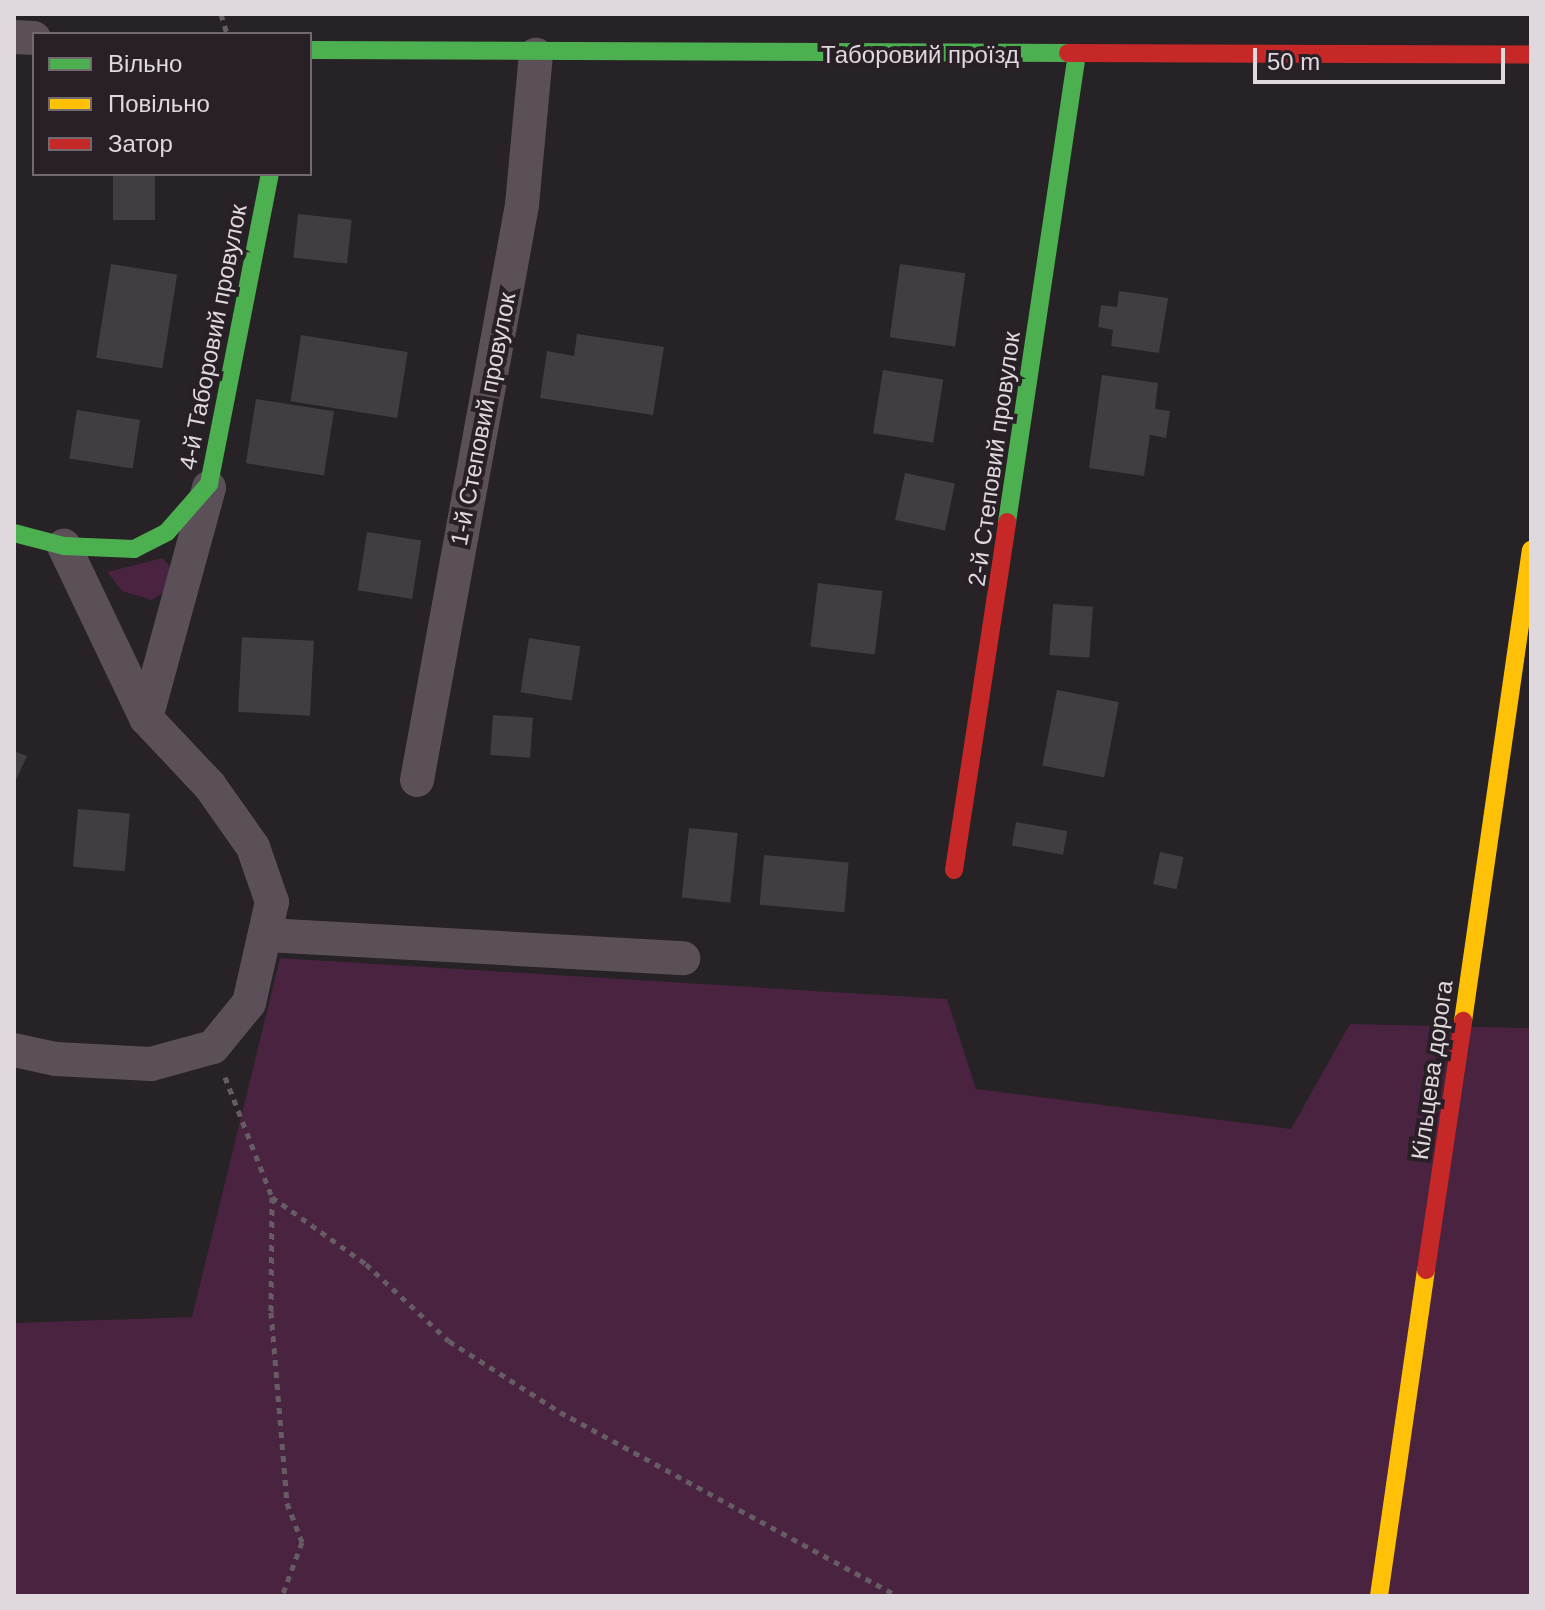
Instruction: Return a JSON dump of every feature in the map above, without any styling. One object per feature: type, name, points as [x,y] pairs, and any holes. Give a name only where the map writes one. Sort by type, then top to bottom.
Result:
[{"type":"main road","name":"Таборовий проїзд","points":[[312,50],[536,55],[1531,55]]},
{"type":"main road","name":"2-й Степовий провулок","points":[[954,870],[1077,55]]},
{"type":"main road","name":"4-й Таборовий провулок","points":[[14,533],[64,546],[134,549],[167,532],[209,484],[270,176]]},
{"type":"main road","name":"Кільцева дорога","points":[[1379,1596],[1531,550]]},
{"type":"street","name":"1-й Степовий провулок","points":[[417,780],[522,205],[536,55]]},
{"type":"street","points":[[146,718],[209,484]]},
{"type":"street","points":[[14,1050],[56,1059],[151,1064],[213,1047],[249,1003],[267,935],[272,902],[253,847],[210,786],[146,718],[64,546]]},
{"type":"street","points":[[267,935],[683,958]]},
{"type":"path","points":[[213,1047],[272,1197],[271,1312],[287,1503],[302,1542],[282,1596]]},
{"type":"path","points":[[272,1197],[366,1264],[449,1341],[560,1412],[897,1596]]},
{"type":"shaded area","points":[[162,558],[173,570],[165,591],[152,600],[122,591],[107,572]]},
{"type":"shaded area","points":[[280,958],[947,999],[976,1089],[1291,1129],[1350,1024],[1531,1028],[1531,1596],[14,1596],[14,1323],[192,1317]]},
{"type":"building","points":[[113,176],[155,176],[155,220],[113,220]]},
{"type":"building","points":[[298,214],[352,220],[347,263],[293,258]]},
{"type":"building","points":[[111,264],[177,274],[162,368],[96,358]]},
{"type":"building","points":[[900,264],[965,273],[955,346],[890,337]]},
{"type":"building","points":[[1119,291],[1168,298],[1159,353],[1111,346],[1113,330],[1098,327],[1101,305],[1117,307]]},
{"type":"building","points":[[577,334],[664,347],[653,415],[540,398],[547,351],[574,356]]},
{"type":"building","points":[[301,335],[408,352],[397,418],[291,401]]},
{"type":"building","points":[[883,370],[943,380],[933,443],[873,433]]},
{"type":"building","points":[[1102,375],[1158,383],[1155,409],[1170,411],[1166,438],[1150,435],[1144,476],[1089,468]]},
{"type":"building","points":[[256,399],[334,411],[324,476],[246,463]]},
{"type":"building","points":[[77,410],[140,420],[133,468],[69,458]]},
{"type":"building","points":[[905,473],[955,484],[945,531],[895,520]]},
{"type":"building","points":[[367,532],[421,541],[412,599],[358,590]]},
{"type":"building","points":[[818,583],[883,591],[875,654],[810,647]]},
{"type":"building","points":[[1053,604],[1093,607],[1089,658],[1049,655]]},
{"type":"building","points":[[242,637],[314,641],[310,716],[238,712]]},
{"type":"building","points":[[529,638],[580,646],[572,700],[520,692]]},
{"type":"building","points":[[1057,690],[1119,702],[1104,778],[1042,766]]},
{"type":"building","points":[[493,715],[533,718],[530,758],[490,755]]},
{"type":"building","points":[[14,751],[27,756],[14,784]]},
{"type":"building","points":[[78,809],[130,814],[125,871],[73,867]]},
{"type":"building","points":[[1016,822],[1067,831],[1063,855],[1012,846]]},
{"type":"building","points":[[689,828],[738,833],[730,903],[682,898]]},
{"type":"building","points":[[1160,852],[1183,857],[1177,889],[1153,884]]},
{"type":"building","points":[[764,855],[849,862],[844,912],[760,905]]},
{"type":"traffic: fast","points":[[312,50],[1068,53]]},
{"type":"traffic: fast","points":[[1007,522],[1077,55]]},
{"type":"traffic: fast","points":[[14,533],[64,546],[134,549],[167,532],[209,484],[270,176]]},
{"type":"traffic: slow","points":[[1463,1021],[1531,550]]},
{"type":"traffic: slow","points":[[1379,1596],[1426,1270]]},
{"type":"traffic: jam","points":[[1068,53],[1531,55]]},
{"type":"traffic: jam","points":[[954,870],[1007,522]]},
{"type":"traffic: jam","points":[[1426,1270],[1463,1021]]}]
